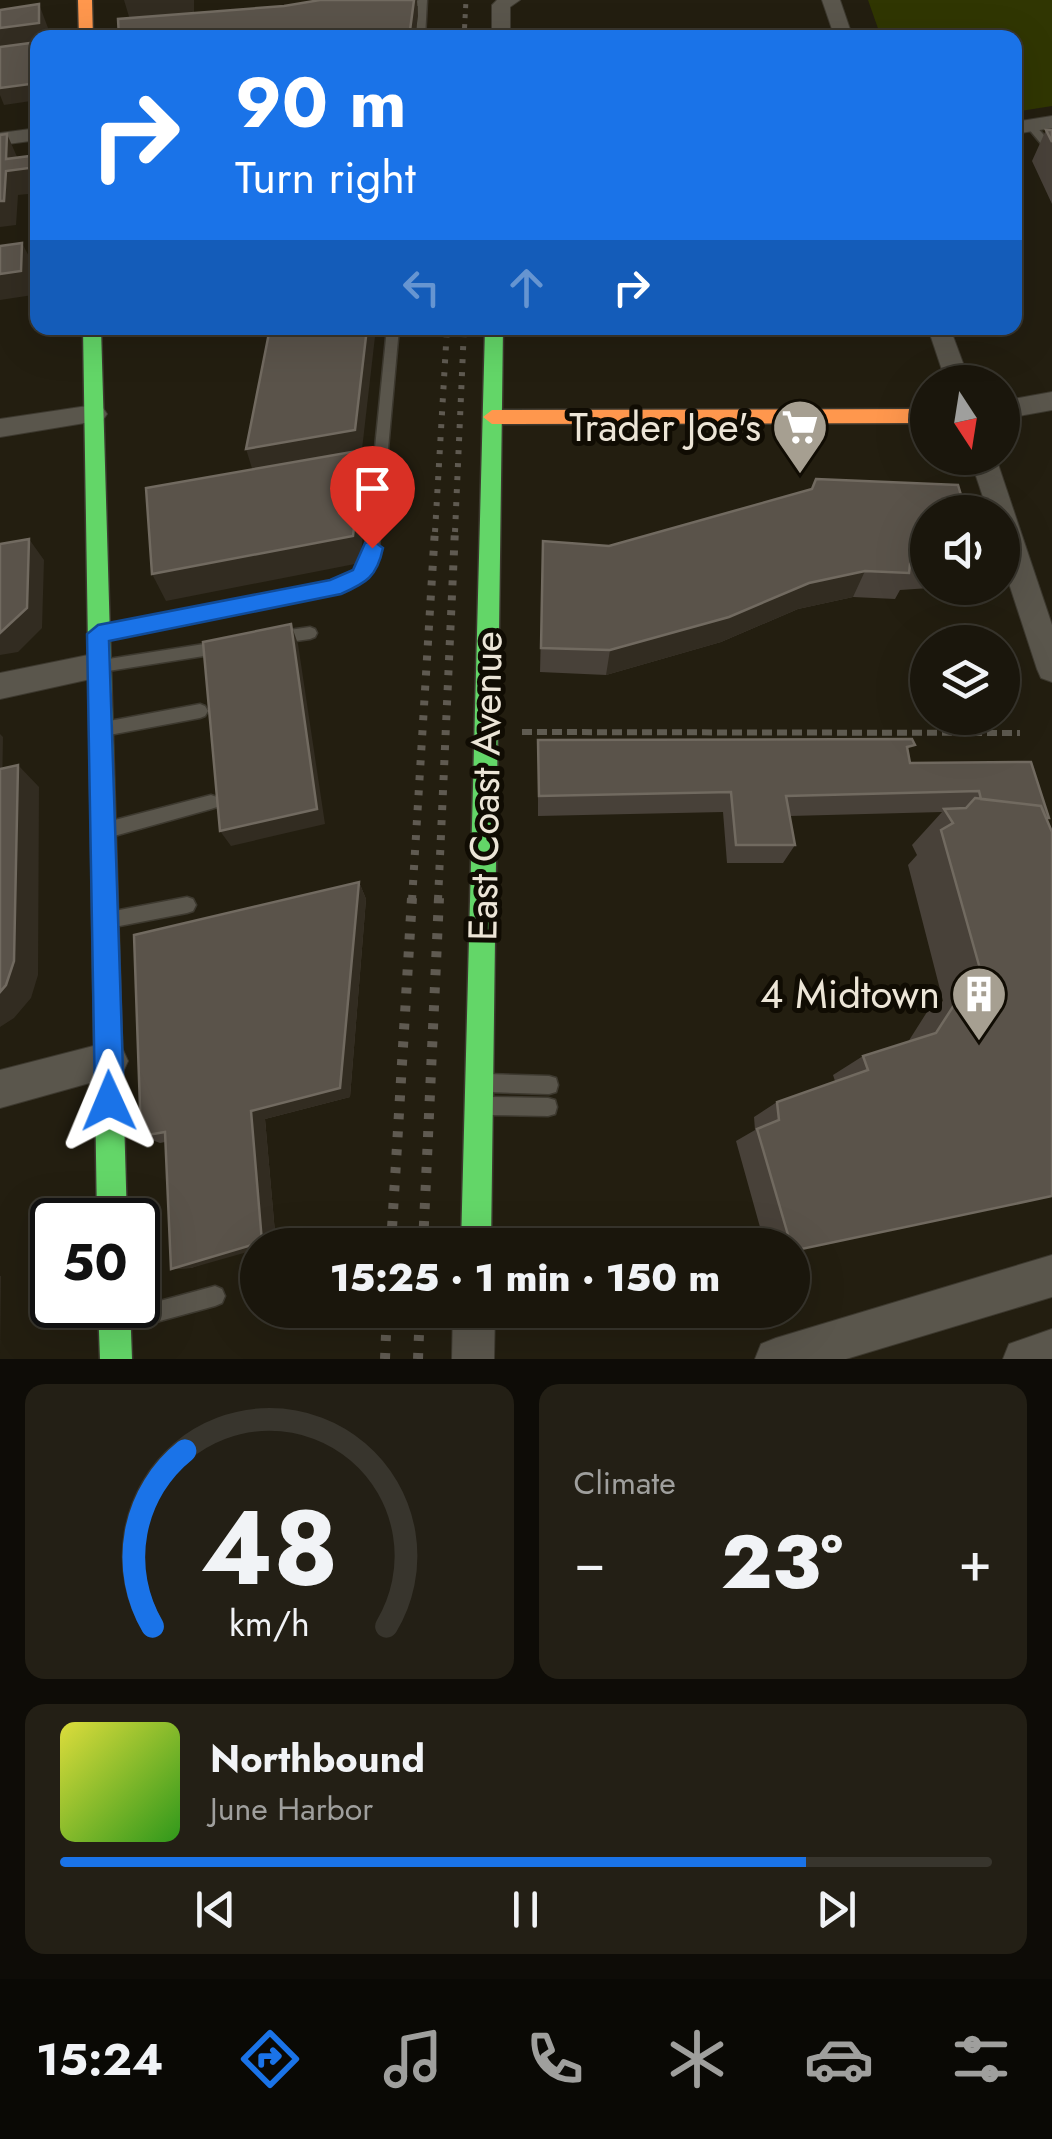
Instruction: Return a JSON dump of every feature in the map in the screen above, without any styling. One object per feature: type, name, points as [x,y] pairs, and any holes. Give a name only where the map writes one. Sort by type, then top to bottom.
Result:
[{"type":"street","points":[[85,0],[86,30]]},
{"type":"street","points":[[832,0],[841,30]]},
{"type":"street","points":[[501,30],[506,2]]},
{"type":"street","points":[[1022,127],[1052,122]]},
{"type":"street","points":[[0,139],[30,135]]},
{"type":"street","points":[[92,335],[111,1198]]},
{"type":"street","name":"East Coast Avenue","points":[[476,1228],[494,335]]},
{"type":"street","points":[[941,335],[952,365]]},
{"type":"street","points":[[1020,407],[1052,401]]},
{"type":"street","points":[[0,428],[94,414]]},
{"type":"street","points":[[492,417],[910,416]]},
{"type":"street","points":[[1020,570],[1052,669]]},
{"type":"street","points":[[0,686],[98,666]]},
{"type":"street","points":[[0,1089],[108,1062]]},
{"type":"street","points":[[776,1359],[1052,1276]]},
{"type":"street","points":[[115,1328],[116,1359]]},
{"type":"street","points":[[474,1328],[474,1359]]},
{"type":"street","points":[[1024,1359],[1052,1350]]},
{"type":"lane","points":[[383,8],[423,2],[421,30]]},
{"type":"lane","points":[[1022,127],[1052,150]]},
{"type":"lane","points":[[98,634],[333,588],[361,576],[372,548],[392,335]]},
{"type":"lane","points":[[98,666],[310,632]]},
{"type":"lane","points":[[100,730],[200,710]]},
{"type":"lane","points":[[103,832],[211,802]]},
{"type":"lane","points":[[105,921],[187,905]]},
{"type":"lane","points":[[479,1094],[549,1085]]},
{"type":"lane","points":[[479,1094],[548,1107]]},
{"type":"lane","points":[[160,1306],[215,1296]]},
{"type":"path","points":[[522,732],[910,732]]},
{"type":"green space","points":[[868,0],[1052,0],[1052,106],[1022,111],[1022,30],[879,30]]},
{"type":"building","points":[[320,0],[414,0],[410,30],[119,30],[118,19]]},
{"type":"building","points":[[39,4],[39,23],[0,28],[0,10]]},
{"type":"building","points":[[30,43],[30,84],[0,88],[0,47]]},
{"type":"building","points":[[7,134],[6,159],[30,156],[30,168],[6,171],[4,201],[0,201],[0,135]]},
{"type":"building","points":[[22,243],[21,271],[0,274],[0,246]]},
{"type":"building","points":[[269,335],[366,335],[355,430],[246,449]]},
{"type":"building","points":[[363,450],[353,536],[152,574],[146,488]]},
{"type":"building","points":[[816,479],[958,485],[961,495],[910,495],[909,573],[865,571],[809,583],[729,617],[610,650],[541,648],[543,541],[609,546],[812,489]]},
{"type":"building","points":[[29,539],[27,608],[0,633],[0,544]]},
{"type":"building","points":[[291,624],[317,809],[220,831],[203,642]]},
{"type":"building","points":[[912,739],[915,745],[907,747],[910,763],[1031,762],[1049,818],[1041,806],[981,799],[979,791],[786,796],[795,845],[736,845],[731,792],[539,796],[538,740]]},
{"type":"building","points":[[18,765],[14,961],[0,992],[0,769]]},
{"type":"building","name":"4 Midtown","points":[[975,798],[1041,806],[1052,832],[1052,1196],[810,1247],[810,1228],[786,1228],[757,1129],[779,1120],[777,1102],[868,1070],[863,1056],[936,1033],[965,988],[984,983],[941,830],[953,823],[944,809],[966,808]]},
{"type":"building","points":[[359,882],[340,1088],[251,1111],[261,1228],[240,1228],[240,1249],[171,1269],[165,1132],[141,1136],[134,935]]},
{"type":"railway","points":[[464,30],[466,0]]},
{"type":"railway","points":[[435,532],[447,335]]},
{"type":"railway","points":[[455,532],[464,335]]},
{"type":"railway","points":[[412,900],[435,529]]},
{"type":"railway","points":[[438,900],[455,529]]},
{"type":"railway","points":[[392,1228],[412,898]]},
{"type":"railway","points":[[424,1228],[439,898]]},
{"type":"railway","points":[[385,1359],[386,1328]]},
{"type":"railway","points":[[418,1359],[419,1328]]},
{"type":"traffic: fast","points":[[92,335],[112,1198]]},
{"type":"traffic: fast","points":[[476,1228],[494,335]]},
{"type":"traffic: fast","points":[[115,1328],[116,1359]]},
{"type":"traffic: slow","points":[[85,0],[86,30]]},
{"type":"traffic: slow","points":[[492,417],[910,416]]},
{"type":"place","name":"Trader Joe's","points":[[800,476]]},
{"type":"place","name":"4 Midtown","points":[[979,1043]]},
{"type":"route","points":[[109,1101],[98,634],[350,583],[368,566],[372,548]]}]
